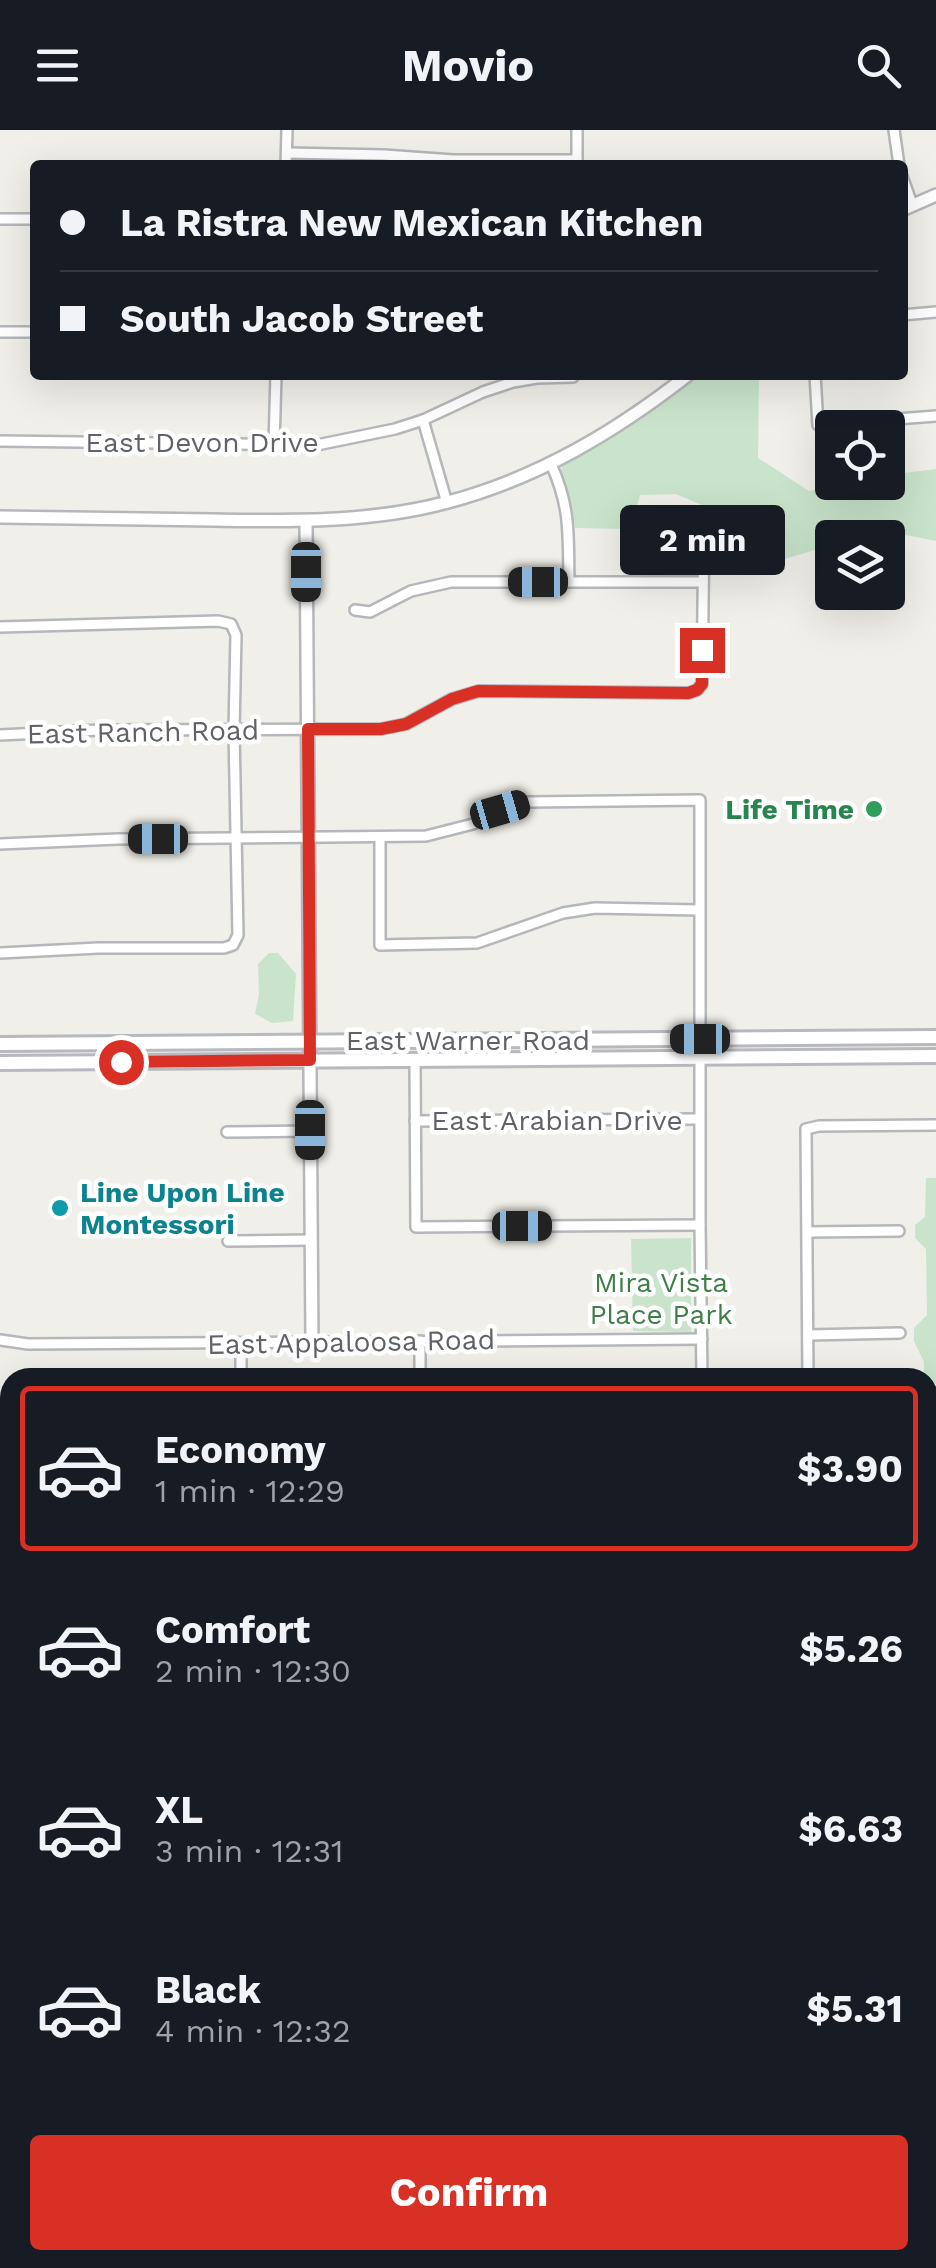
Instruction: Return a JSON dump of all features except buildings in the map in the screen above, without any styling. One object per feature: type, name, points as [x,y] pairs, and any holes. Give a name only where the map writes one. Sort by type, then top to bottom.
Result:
[{"type":"main road","name":"East Warner Road","points":[[0,1044],[936,1037]]},
{"type":"main road","name":"East Warner Road","points":[[0,1063],[936,1056]]},
{"type":"street","points":[[286,160],[287,130]]},
{"type":"street","points":[[577,130],[577,160]]},
{"type":"street","points":[[894,130],[898,160]]},
{"type":"street","points":[[287,153],[453,160]]},
{"type":"street","points":[[908,207],[936,196]]},
{"type":"street","points":[[0,219],[30,218]]},
{"type":"street","points":[[908,314],[936,312]]},
{"type":"street","points":[[0,332],[30,332]]},
{"type":"street","points":[[274,445],[276,380]]},
{"type":"street","name":"East Devon Drive","points":[[0,441],[317,445],[377,434],[423,420],[483,392],[524,380]]},
{"type":"street","points":[[0,517],[306,521],[363,518],[447,502],[551,464],[627,421],[681,380]]},
{"type":"street","points":[[815,380],[818,425],[936,416]]},
{"type":"street","points":[[423,420],[447,502]]},
{"type":"street","points":[[551,464],[567,511],[570,582]]},
{"type":"street","points":[[306,521],[312,1343]]},
{"type":"street","points":[[355,610],[370,612],[412,591],[452,582],[702,582],[704,527]]},
{"type":"street","name":"East Ranch Road","points":[[0,735],[100,730],[381,729],[406,724],[452,699],[478,691],[688,693],[702,684],[702,582]]},
{"type":"street","points":[[0,627],[200,621],[231,624],[236,635],[238,935],[233,945],[224,948],[0,952]]},
{"type":"street","points":[[0,844],[426,836],[473,824],[528,802],[700,800],[702,1368]]},
{"type":"street","points":[[380,838],[380,946],[477,943],[563,913],[595,908],[699,910]]},
{"type":"street","points":[[415,1060],[416,1227],[700,1226]]},
{"type":"street","name":"East Arabian Drive","points":[[415,1121],[700,1119]]},
{"type":"street","points":[[808,1368],[806,1129],[936,1126]]},
{"type":"street","points":[[226,1132],[310,1130]]},
{"type":"street","points":[[808,1232],[899,1232]]},
{"type":"street","points":[[228,1241],[311,1240]]},
{"type":"street","points":[[808,1336],[900,1333]]},
{"type":"street","name":"East Appaloosa Road","points":[[0,1340],[28,1344],[240,1344],[702,1339]]},
{"type":"street","points":[[420,1340],[420,1368]]},
{"type":"street","points":[[240,1344],[241,1368]]},
{"type":"green space","points":[[692,380],[759,380],[758,458],[809,491],[815,490],[815,500],[905,500],[905,473],[936,469],[936,541],[905,535],[905,520],[815,520],[815,550],[758,567],[757,553],[709,552],[718,526],[717,516],[676,494],[640,495],[631,529],[575,528],[562,466],[640,420]]},
{"type":"green space","points":[[269,953],[278,953],[296,974],[293,1021],[272,1023],[255,1014],[258,964]]},
{"type":"green space","points":[[926,1178],[936,1178],[936,1368],[924,1368],[914,1341],[914,1328],[927,1315],[926,1249],[915,1238],[915,1225],[925,1217]]},
{"type":"green space","name":"Mira Vista Place Park","points":[[691,1238],[691,1332],[633,1331],[631,1239]]},
{"type":"place","name":"Life Time","points":[[874,809]]},
{"type":"place","name":"Line Upon Line Montessori","points":[[60,1208]]},
{"type":"route","points":[[121,1062],[310,1060],[308,729],[381,729],[406,724],[452,699],[478,691],[688,693],[702,684],[702,650]]}]
